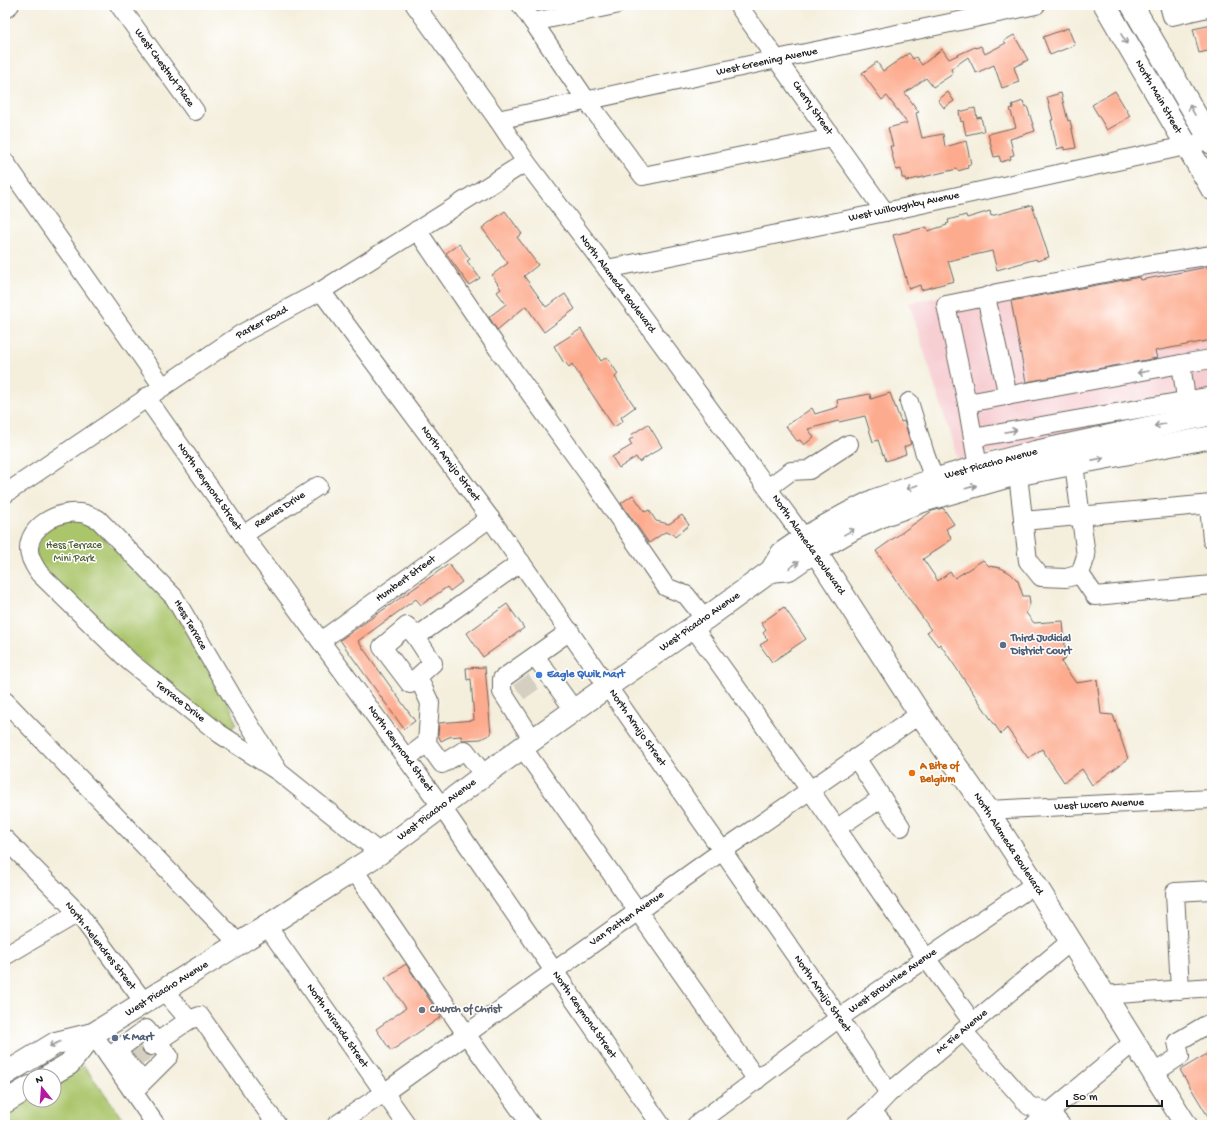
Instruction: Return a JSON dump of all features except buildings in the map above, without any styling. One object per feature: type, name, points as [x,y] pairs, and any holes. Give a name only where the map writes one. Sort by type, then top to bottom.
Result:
[{"type":"main road","name":"North Main Street","points":[[1105,5],[1204,143]]},
{"type":"main road","name":"North Main Street","points":[[1132,5],[1204,143],[1212,189]]},
{"type":"main road","name":"West Picacho Avenue","points":[[5,1074],[56,1043],[93,1034],[239,944],[380,853],[574,710],[771,571],[789,569],[809,544],[847,514],[875,500],[934,479],[1188,410],[1212,414]]},
{"type":"main road","name":"West Picacho Avenue","points":[[809,544],[853,529],[926,500],[980,484],[1018,475],[1212,437]]},
{"type":"main road","name":"North Alameda Boulevard","points":[[809,544],[920,714],[987,810],[1135,1041],[1186,1125]]},
{"type":"main road","name":"West Picacho Avenue","points":[[62,1068],[69,1064],[93,1034]]},
{"type":"main road","points":[[5,1102],[22,1092]]},
{"type":"street","points":[[5,9],[10,5]]},
{"type":"street","name":"West Chestnut Place","points":[[119,5],[195,111]]},
{"type":"street","name":"North Alameda Boulevard","points":[[415,5],[498,120],[526,162],[607,269],[809,544]]},
{"type":"street","points":[[521,5],[587,101],[643,176],[832,138]]},
{"type":"street","points":[[533,22],[615,5]]},
{"type":"street","name":"Cherry Street","points":[[738,5],[885,212]]},
{"type":"street","name":"West Greening Avenue","points":[[498,120],[1017,7],[1036,5]]},
{"type":"street","points":[[1169,5],[1172,16],[1212,7]]},
{"type":"street","name":"West Willoughby Avenue","points":[[607,269],[885,212],[1204,143]]},
{"type":"street","points":[[5,162],[163,387]]},
{"type":"street","name":"Parker Road","points":[[5,494],[241,334],[321,291],[526,162]]},
{"type":"street","points":[[417,230],[498,349],[589,475],[666,587],[686,595],[699,623],[810,790],[926,958],[968,1027],[1029,1106],[1056,1118]]},
{"type":"street","points":[[978,467],[967,404],[946,304],[1147,265],[1212,255]]},
{"type":"street","name":"North Armijo Street","points":[[321,291],[490,518],[839,1018],[889,1093]]},
{"type":"street","points":[[986,297],[1008,396]]},
{"type":"street","points":[[967,404],[1212,359]]},
{"type":"street","points":[[1181,364],[1188,410]]},
{"type":"street","points":[[973,438],[1188,410],[1212,396]]},
{"type":"street","name":"North Reymond Street","points":[[146,397],[243,535],[322,640],[442,806],[661,1125]]},
{"type":"street","points":[[909,402],[934,479]]},
{"type":"street","points":[[768,488],[791,471],[809,470],[849,444]]},
{"type":"street","points":[[1074,464],[1086,556],[1080,574]]},
{"type":"street","points":[[1018,475],[1028,561],[1041,577],[1066,578],[1080,574]]},
{"type":"street","name":"Reeves Drive","points":[[243,535],[318,486]]},
{"type":"street","points":[[1023,521],[1210,505],[1212,540]]},
{"type":"street","name":"Hess Terrace","points":[[46,521],[63,514],[81,513],[98,520],[174,597],[236,703],[279,772]]},
{"type":"street","name":"Humbert Street","points":[[322,640],[490,518]]},
{"type":"street","name":"Terrace Drive","points":[[46,521],[33,534],[29,550],[33,564],[38,573],[130,662],[220,734],[279,772],[380,853]]},
{"type":"street","points":[[416,637],[521,562]]},
{"type":"street","points":[[1080,574],[1096,596],[1212,585]]},
{"type":"street","points":[[408,626],[416,637],[433,663],[410,684],[382,647],[408,626]]},
{"type":"street","points":[[570,632],[502,679],[502,692],[513,696],[528,744],[637,912],[757,1080]]},
{"type":"street","points":[[535,656],[542,676],[574,710]]},
{"type":"street","points":[[418,677],[430,703],[427,744],[442,764],[465,750],[484,775]]},
{"type":"street","points":[[5,701],[239,944]]},
{"type":"street","name":"Van Patten Avenue","points":[[336,1125],[722,851],[920,714]]},
{"type":"street","points":[[407,758],[427,744]]},
{"type":"street","points":[[856,758],[901,827]]},
{"type":"street","points":[[846,822],[882,798]]},
{"type":"street","name":"West Lucero Avenue","points":[[987,810],[1212,799]]},
{"type":"street","name":"North Melendres Street","points":[[5,839],[78,913],[144,1002]]},
{"type":"street","points":[[354,870],[466,1034],[531,1125]]},
{"type":"street","name":"West Brownlee Avenue","points":[[696,1125],[839,1018],[1035,884]]},
{"type":"street","points":[[1180,990],[1175,892],[1212,890]]},
{"type":"street","points":[[5,956],[78,913]]},
{"type":"street","name":"North Miranda Street","points":[[267,926],[407,1125]]},
{"type":"street","name":"Mc Fie Avenue","points":[[855,1125],[872,1111],[889,1093],[1071,941]]},
{"type":"street","points":[[1105,995],[1212,988]]},
{"type":"street","points":[[164,991],[189,1020]]},
{"type":"street","points":[[154,1044],[189,1020],[200,1016],[276,1125]]},
{"type":"street","points":[[120,1018],[135,1037]]},
{"type":"street","points":[[1154,1072],[1180,1056],[1177,1042],[1206,1025],[1212,1024]]},
{"type":"street","points":[[138,1086],[169,1056],[154,1044],[146,1029],[120,1049],[121,1056],[128,1066],[156,1125]]},
{"type":"street","points":[[93,1034],[128,1066]]},
{"type":"street","points":[[1034,1125],[1056,1118],[1135,1041]]},
{"type":"street","points":[[872,1111],[884,1125]]},
{"type":"shaded area","points":[[1212,246],[1212,405],[958,460],[909,303]]},
{"type":"green space","name":"Hess Terrace Mini Park","points":[[79,518],[92,526],[169,603],[232,710],[236,723],[232,729],[224,730],[140,661],[38,563],[36,550],[44,532],[54,524]]},
{"type":"green space","points":[[84,1066],[128,1125],[5,1125],[5,1115],[22,1104],[22,1108],[62,1108],[62,1080]]},
{"type":"tunnel","points":[[519,692],[536,680]]},
{"type":"tunnel","points":[[133,1061],[151,1046]]},
{"type":"place","name":"Third Judicial District Court","points":[[1003,645]]},
{"type":"place","name":"Eagle Qwik Mart","points":[[539,675]]},
{"type":"place","name":"A Bite of Belgium","points":[[912,773]]},
{"type":"place","name":"Church of Christ","points":[[422,1010]]},
{"type":"place","name":"K Mart","points":[[115,1038]]}]
